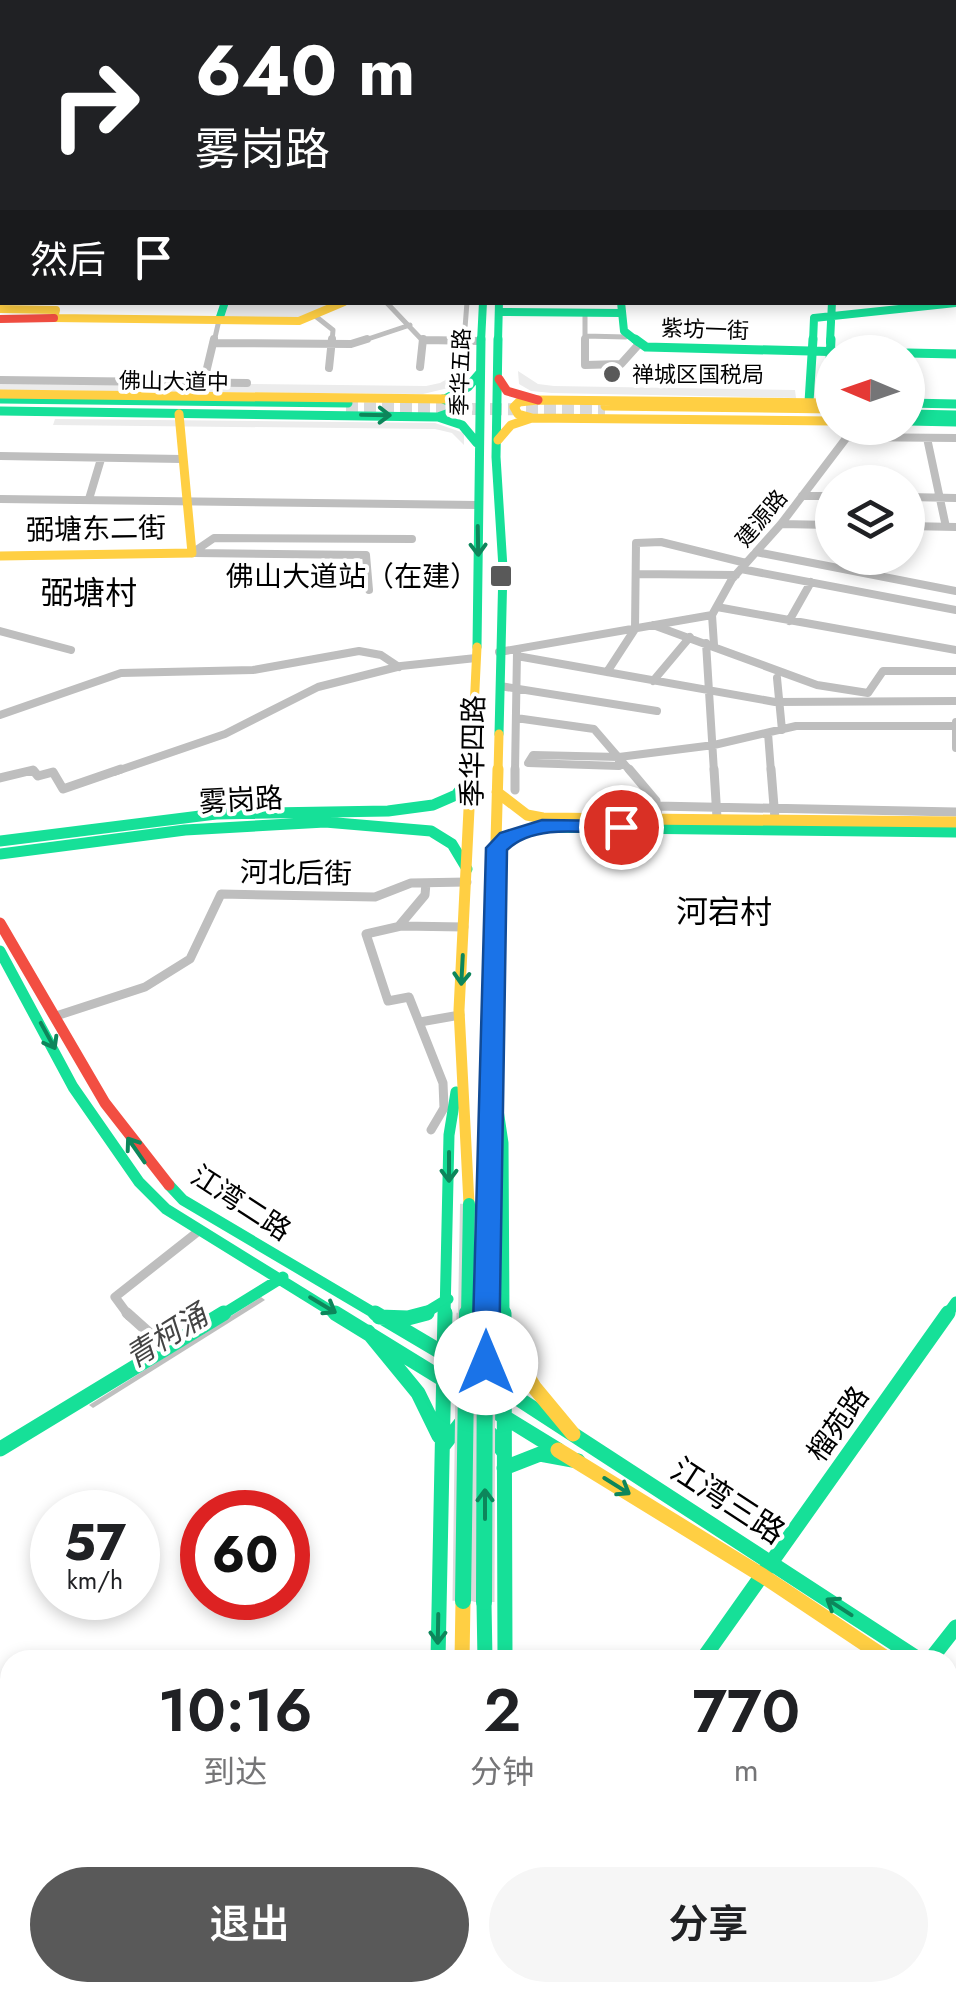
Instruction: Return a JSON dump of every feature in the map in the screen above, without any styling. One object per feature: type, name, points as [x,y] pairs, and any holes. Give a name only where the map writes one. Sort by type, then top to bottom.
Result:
[{"type":"main road","points":[[219,320],[224,305]]},
{"type":"main road","points":[[0,318],[300,321],[337,305]]},
{"type":"main road","name":"季华五路","points":[[478,443],[484,305]]},
{"type":"main road","points":[[808,402],[814,318],[832,310],[913,305]]},
{"type":"main road","points":[[501,310],[584,312],[620,308]]},
{"type":"main road","name":"紫坊一街","points":[[620,308],[626,337],[639,344],[674,350],[812,352]]},
{"type":"main road","points":[[0,310],[56,310],[54,318]]},
{"type":"main road","name":"季华五路","points":[[497,442],[501,310]]},
{"type":"main road","points":[[831,335],[832,310]]},
{"type":"main road","points":[[925,353],[956,354]]},
{"type":"main road","points":[[0,402],[205,388],[444,399],[460,393],[480,373]]},
{"type":"main road","points":[[498,379],[507,390],[538,400]]},
{"type":"main road","points":[[177,407],[205,388]]},
{"type":"main road","points":[[438,417],[455,411],[452,403],[444,399]]},
{"type":"main road","points":[[815,404],[538,400],[519,402],[514,407],[518,414],[532,418],[705,417],[815,411]]},
{"type":"main road","name":"佛山大道中","points":[[0,402],[177,407],[347,405]]},
{"type":"main road","points":[[719,403],[792,411]]},
{"type":"main road","points":[[177,407],[208,412],[438,417],[462,425],[478,443]]},
{"type":"main road","points":[[177,407],[192,553]]},
{"type":"main road","points":[[605,408],[815,410]]},
{"type":"main road","points":[[705,417],[792,411]]},
{"type":"main road","points":[[925,412],[956,412]]},
{"type":"main road","points":[[497,442],[511,425],[532,418]]},
{"type":"main road","name":"季华四路","points":[[485,1650],[486,1204],[502,568],[497,442]]},
{"type":"main road","name":"季华四路","points":[[462,1650],[468,1204],[460,1015],[476,658],[478,443]]},
{"type":"main road","name":"弼塘东二街","points":[[0,556],[192,553]]},
{"type":"main road","name":"雾岗路","points":[[0,842],[216,814],[433,806],[456,794],[472,774]]},
{"type":"main road","points":[[497,792],[527,816]]},
{"type":"main road","points":[[392,810],[426,815],[426,820],[418,824],[398,826]]},
{"type":"main road","points":[[956,822],[775,814],[717,818],[657,812],[516,816],[515,822],[520,826],[542,827],[956,832]]},
{"type":"main road","name":"雾岗路","points":[[0,856],[216,824],[278,821],[398,826],[440,834],[453,844],[467,876]]},
{"type":"main road","points":[[496,848],[508,838],[542,827]]},
{"type":"main road","name":"江湾二路","points":[[0,923],[116,1122],[147,1166],[183,1200],[505,1390]]},
{"type":"main road","name":"江湾二路","points":[[0,952],[97,1126],[130,1176],[166,1209],[505,1416]]},
{"type":"main road","points":[[438,1650],[449,1135],[460,1070]]},
{"type":"main road","points":[[492,1070],[502,1143],[505,1650]]},
{"type":"main road","points":[[0,1449],[297,1269]]},
{"type":"main road","points":[[379,1317],[410,1321],[432,1316],[448,1299]]},
{"type":"main road","name":"榴苑路","points":[[709,1650],[956,1302]]},
{"type":"main road","points":[[447,1318],[460,1335],[472,1337],[489,1334],[504,1320]]},
{"type":"main road","points":[[368,1332],[423,1398],[442,1448]]},
{"type":"main road","points":[[504,1338],[534,1387],[572,1434]]},
{"type":"main road","name":"江湾三路","points":[[505,1390],[905,1650]]},
{"type":"main road","name":"江湾三路","points":[[505,1416],[763,1576],[874,1650]]},
{"type":"main road","points":[[442,1448],[461,1423],[475,1422],[492,1430],[504,1461]]},
{"type":"main road","points":[[504,1461],[542,1452],[578,1461]]},
{"type":"main road","points":[[938,1650],[956,1627]]},
{"type":"street","points":[[389,305],[424,340],[481,341]]},
{"type":"street","points":[[464,341],[467,305]]},
{"type":"street","points":[[584,312],[585,365],[620,364],[639,344]]},
{"type":"street","points":[[314,315],[330,325],[333,344],[329,368]]},
{"type":"street","points":[[205,388],[219,320]]},
{"type":"street","points":[[212,343],[351,344],[410,326]]},
{"type":"street","points":[[585,336],[626,337]]},
{"type":"street","points":[[420,367],[424,340]]},
{"type":"street","points":[[0,380],[205,388],[247,382]]},
{"type":"street","points":[[946,527],[927,438],[956,438]]},
{"type":"street","name":"建源路","points":[[715,611],[741,569],[841,445]]},
{"type":"street","points":[[0,456],[182,459]]},
{"type":"street","points":[[89,499],[101,459]]},
{"type":"street","points":[[802,496],[815,496]]},
{"type":"street","points":[[925,498],[956,498]]},
{"type":"street","points":[[0,499],[478,505]]},
{"type":"street","points":[[781,524],[815,524]]},
{"type":"street","points":[[925,526],[956,527]]},
{"type":"street","points":[[192,553],[214,538],[412,538]]},
{"type":"street","points":[[607,672],[635,629],[636,543],[661,542],[741,569],[956,610]]},
{"type":"street","points":[[756,552],[956,591]]},
{"type":"street","points":[[192,553],[366,555],[369,590]]},
{"type":"street","points":[[636,574],[741,569]]},
{"type":"street","points":[[789,621],[811,582]]},
{"type":"street","points":[[500,652],[517,652],[715,611],[956,650]]},
{"type":"street","points":[[715,611],[710,644],[717,818]]},
{"type":"street","points":[[653,625],[820,686],[868,698]]},
{"type":"street","points":[[0,631],[71,650]]},
{"type":"street","points":[[653,681],[690,638]]},
{"type":"street","points":[[0,715],[121,673],[254,670],[359,651],[382,654],[398,667]]},
{"type":"street","points":[[517,652],[653,681],[780,702],[868,698],[956,702]]},
{"type":"street","points":[[515,790],[517,652]]},
{"type":"street","points":[[0,778],[34,770],[38,776],[54,772],[63,790],[225,734],[318,688],[398,667],[476,658]]},
{"type":"street","points":[[868,698],[883,671],[956,671]]},
{"type":"street","points":[[778,678],[782,730]]},
{"type":"street","points":[[500,686],[657,712]]},
{"type":"street","points":[[516,718],[594,730],[619,757],[657,812],[956,812]]},
{"type":"street","points":[[498,763],[528,764],[533,756],[619,757],[714,745],[782,730],[956,724],[956,748]]},
{"type":"street","points":[[768,733],[775,814]]},
{"type":"street","name":"河北后街","points":[[56,1016],[145,987],[190,960],[222,894],[375,896],[411,883],[467,876]]},
{"type":"street","points":[[399,926],[424,895],[426,883]]},
{"type":"street","points":[[431,1130],[444,1110],[444,1096],[420,1022],[409,998],[388,1001],[366,934],[399,926],[464,927]]},
{"type":"street","points":[[420,1022],[460,1015]]},
{"type":"street","points":[[166,1348],[131,1318],[115,1298],[200,1230]]},
{"type":"shaded area","points":[[228,305],[328,305],[296,319],[224,318]]},
{"type":"shaded area","points":[[465,369],[461,385],[423,394],[0,390],[0,381],[426,386]]},
{"type":"shaded area","points":[[518,371],[538,384],[554,386],[795,390],[796,398],[531,391],[519,384]]},
{"type":"shaded area","points":[[55,419],[435,423],[464,433],[464,445],[452,433],[435,429],[53,425]]},
{"type":"shaded area","points":[[261,1297],[265,1300],[93,1408],[89,1405]]},
{"type":"tunnel","points":[[346,408],[605,410]]},
{"type":"traffic: fast","points":[[219,320],[224,305]]},
{"type":"traffic: fast","points":[[477,647],[477,447],[483,305]]},
{"type":"traffic: fast","points":[[499,305],[496,457],[503,568],[499,734]]},
{"type":"traffic: fast","points":[[621,305],[624,331],[646,347],[815,351]]},
{"type":"traffic: fast","points":[[831,335],[832,305]]},
{"type":"traffic: fast","points":[[809,402],[814,318],[937,305]]},
{"type":"traffic: fast","points":[[502,312],[621,313]]},
{"type":"traffic: fast","points":[[925,353],[956,354]]},
{"type":"traffic: fast","points":[[445,399],[468,387],[480,373]]},
{"type":"traffic: fast","points":[[0,399],[348,403]]},
{"type":"traffic: fast","points":[[0,411],[438,417],[455,411],[452,403],[443,399]]},
{"type":"traffic: fast","points":[[925,403],[956,404]]},
{"type":"traffic: fast","points":[[925,414],[956,415]]},
{"type":"traffic: fast","points":[[438,417],[462,425],[477,443]]},
{"type":"traffic: fast","points":[[925,421],[956,422]]},
{"type":"traffic: fast","points":[[0,841],[216,814],[388,811],[433,805],[456,795],[473,773]]},
{"type":"traffic: fast","points":[[0,854],[185,830],[325,822],[431,831],[452,844],[467,869]]},
{"type":"traffic: fast","points":[[496,848],[508,838],[542,827],[956,832]]},
{"type":"traffic: fast","points":[[0,951],[93,1120],[139,1182],[166,1209],[558,1450]]},
{"type":"traffic: fast","points":[[438,1650],[449,1135],[456,1092]]},
{"type":"traffic: fast","points":[[497,1103],[503,1143],[505,1650]]},
{"type":"traffic: fast","points":[[169,1185],[183,1200],[505,1390],[905,1650]]},
{"type":"traffic: fast","points":[[463,1601],[469,1204]]},
{"type":"traffic: fast","points":[[484,1602],[486,1204]]},
{"type":"traffic: fast","points":[[0,1449],[283,1277]]},
{"type":"traffic: fast","points":[[379,1317],[416,1317],[448,1299]]},
{"type":"traffic: fast","points":[[709,1650],[956,1302]]},
{"type":"traffic: fast","points":[[368,1332],[418,1393],[439,1436]]},
{"type":"traffic: fast","points":[[443,1446],[461,1423],[468,1423],[486,1429],[502,1450]]},
{"type":"traffic: fast","points":[[504,1468],[540,1454],[578,1461]]},
{"type":"traffic: fast","points":[[484,1602],[485,1650]]},
{"type":"traffic: fast","points":[[938,1650],[956,1627]]},
{"type":"traffic: slow","points":[[0,309],[56,310],[54,318],[299,321],[337,305]]},
{"type":"traffic: slow","points":[[0,394],[445,399]]},
{"type":"traffic: slow","points":[[815,403],[538,400],[519,402],[514,407],[518,414],[532,418],[815,421]]},
{"type":"traffic: slow","points":[[605,406],[815,409]]},
{"type":"traffic: slow","points":[[0,556],[192,553],[179,414]]},
{"type":"traffic: slow","points":[[498,440],[511,425],[532,418]]},
{"type":"traffic: slow","points":[[469,1204],[459,1010],[477,647]]},
{"type":"traffic: slow","points":[[486,1204],[499,734]]},
{"type":"traffic: slow","points":[[497,792],[527,815],[543,818],[956,822]]},
{"type":"traffic: slow","points":[[505,1338],[534,1387],[573,1434]]},
{"type":"traffic: slow","points":[[558,1450],[763,1576],[874,1650]]},
{"type":"traffic: slow","points":[[462,1650],[463,1601]]},
{"type":"traffic: jam","points":[[0,319],[54,318]]},
{"type":"traffic: jam","points":[[499,379],[507,391],[538,400]]},
{"type":"traffic: jam","points":[[0,923],[105,1103],[169,1185]]},
{"type":"place","name":"禅城区国税局","points":[[612,374]]},
{"type":"place","name":"佛山大道站（在建）","points":[[501,576]]},
{"type":"district","name":"弼塘村","points":[[89,593]]},
{"type":"district","name":"河宕村","points":[[724,912]]},
{"type":"route","points":[[486,1363],[486,1204],[496,848],[523,830],[621,827]]},
{"type":"water label","name":"青柯涌","points":[[166,1336]]}]
